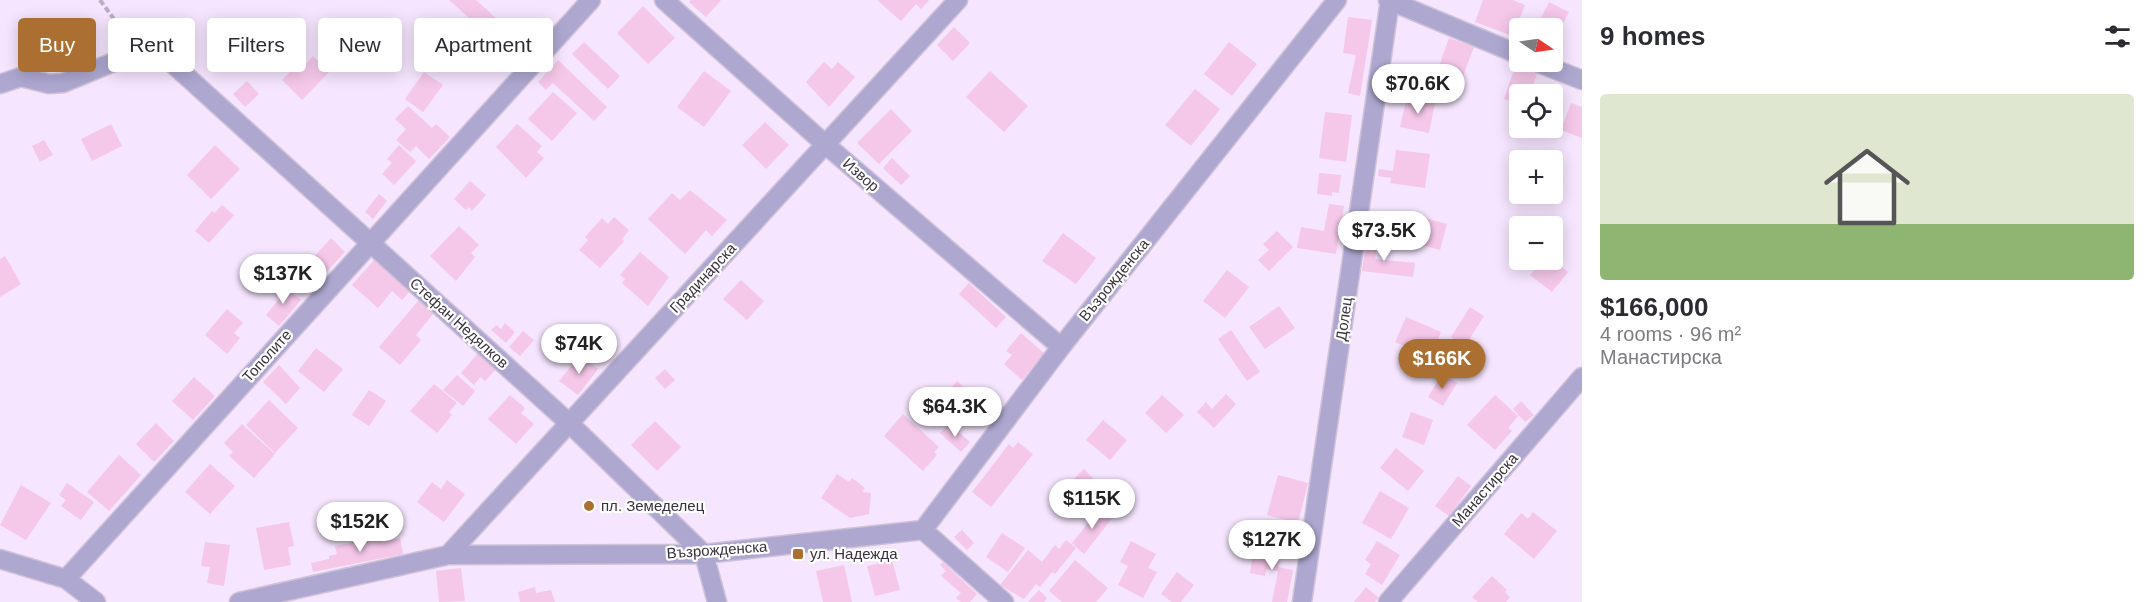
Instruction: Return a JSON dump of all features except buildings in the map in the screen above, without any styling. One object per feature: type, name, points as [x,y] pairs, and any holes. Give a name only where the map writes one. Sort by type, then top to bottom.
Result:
[{"type":"street","name":"Тополите","points":[[66,579],[369,242],[591,0]]},
{"type":"street","name":"Извор","points":[[664,0],[825,144],[1061,347]]},
{"type":"street","name":"Градинарска","points":[[448,555],[958,0]]},
{"type":"street","name":"Възрожденска","points":[[239,602],[448,555],[704,554],[923,530],[1061,347],[1337,0]]},
{"type":"street","points":[[1389,1],[1509,50]]},
{"type":"street","name":"Долец","points":[[1302,602],[1389,1]]},
{"type":"street","points":[[0,84],[21,77],[49,84],[63,83],[108,64]]},
{"type":"street","name":"Стефан Недялков","points":[[182,72],[569,423],[704,554]]},
{"type":"street","points":[[1562,72],[1582,80]]},
{"type":"street","name":"Манастирска","points":[[1388,602],[1582,377]]},
{"type":"street","points":[[923,530],[1004,602]]},
{"type":"street","points":[[704,554],[717,602]]},
{"type":"street","points":[[0,560],[66,579],[96,602]]},
{"type":"path","points":[[100,0],[113,18]]},
{"type":"place","name":"пл. Земеделец","points":[[589,506]]},
{"type":"place","name":"ул. Надежда","points":[[798,554]]}]
